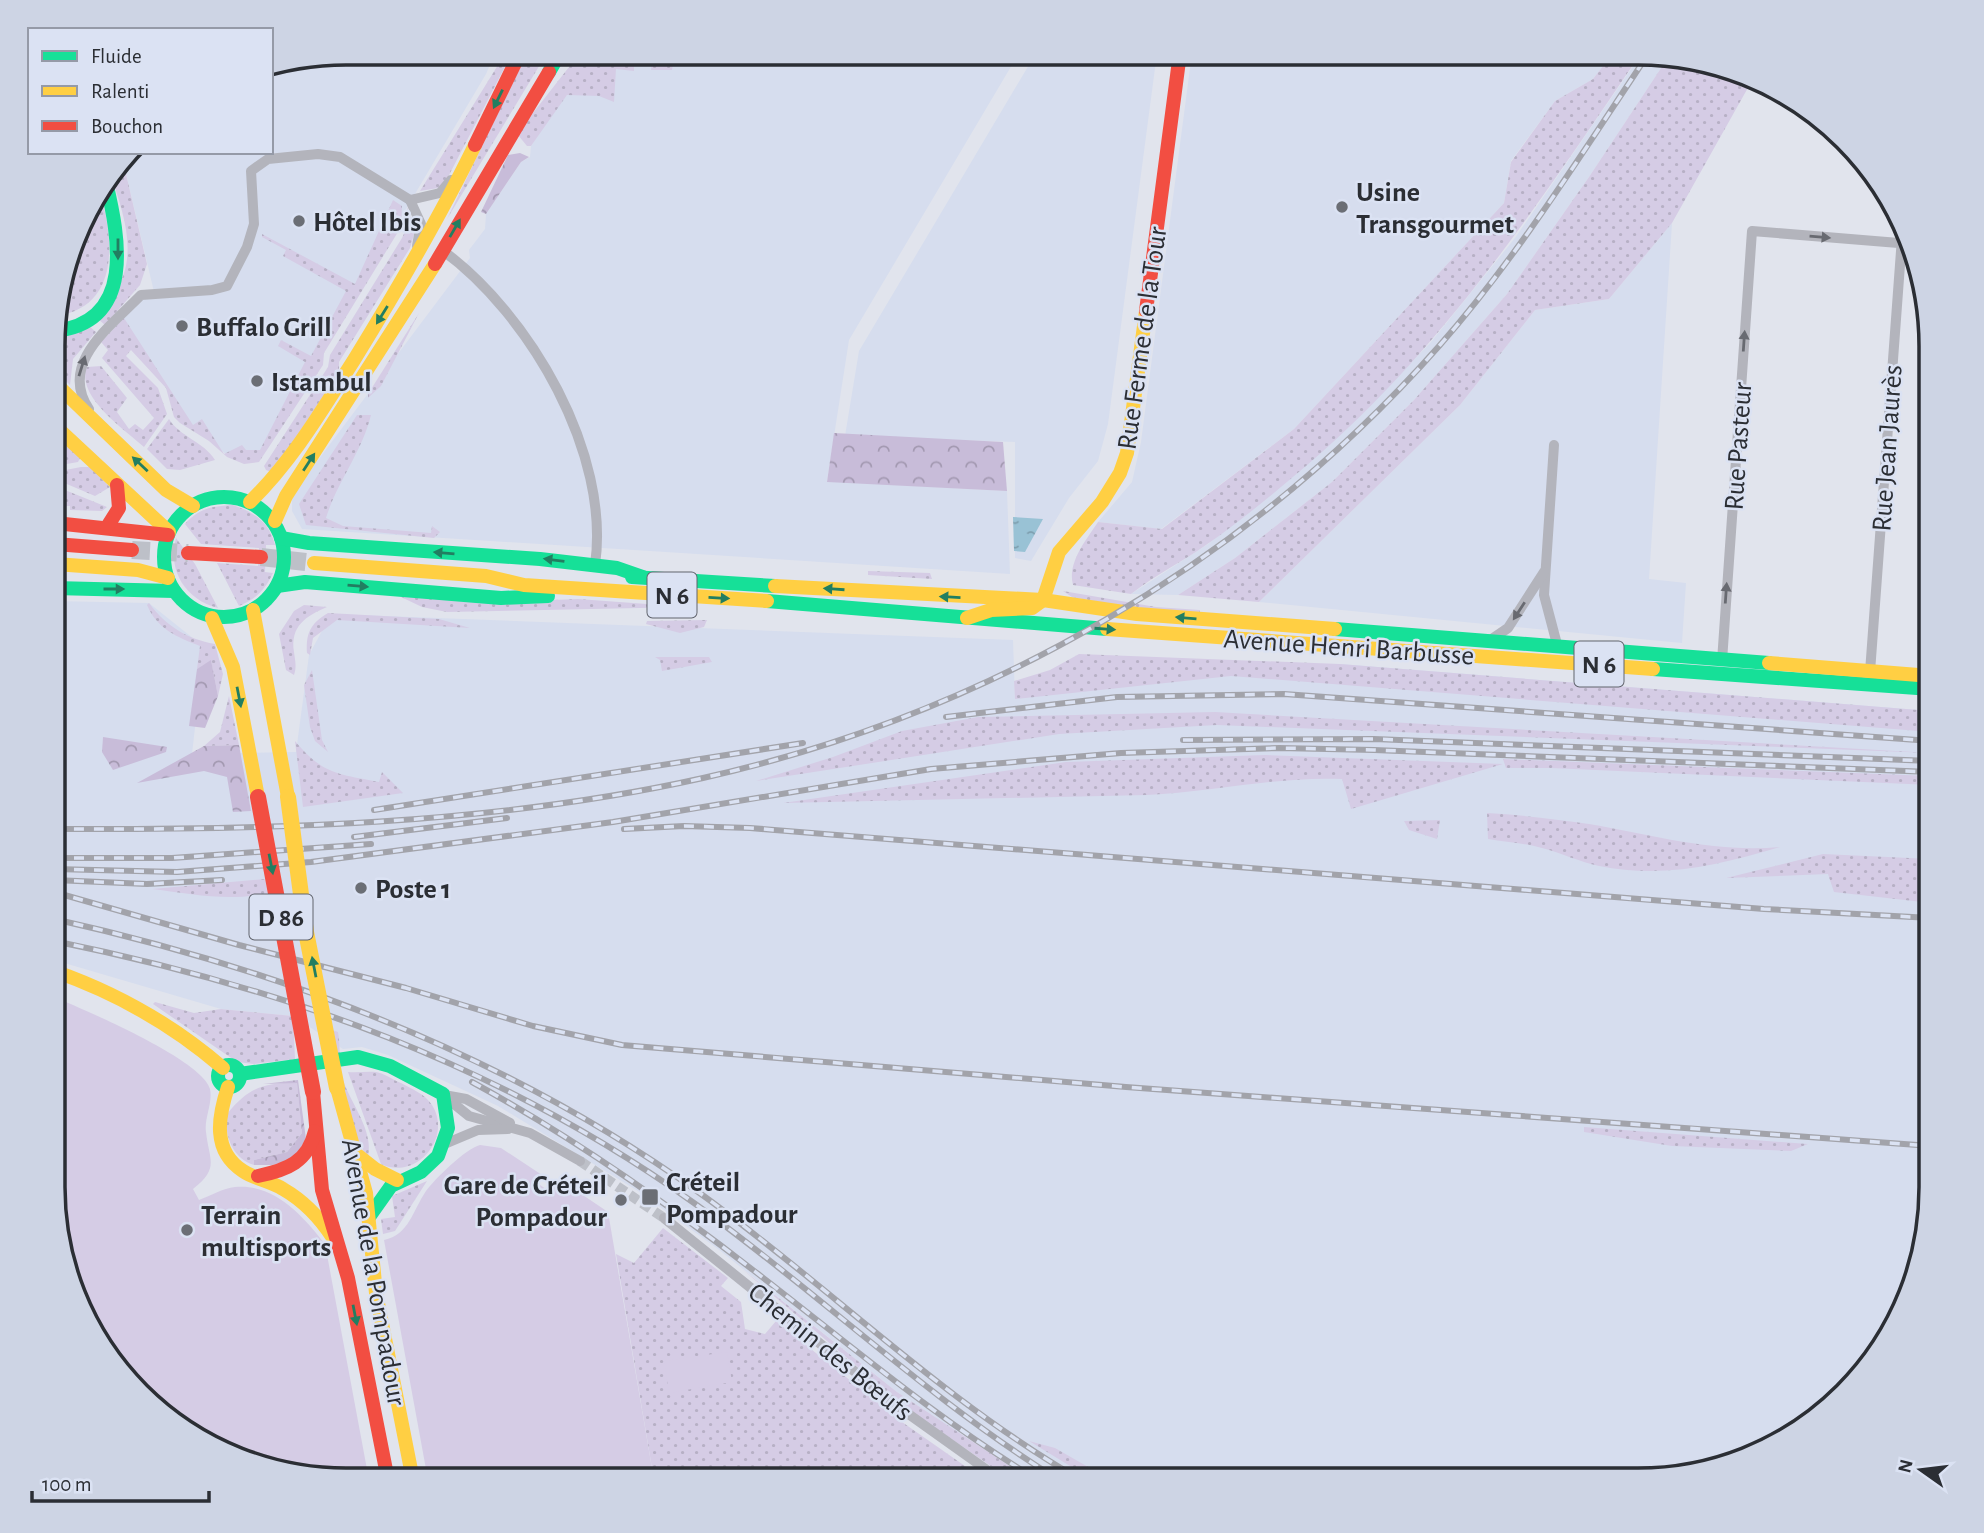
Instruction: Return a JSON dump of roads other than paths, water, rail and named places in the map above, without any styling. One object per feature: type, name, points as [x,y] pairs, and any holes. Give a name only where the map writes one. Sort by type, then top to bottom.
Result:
[{"type":"main road","points":[[250,502],[271,484],[306,436],[407,275],[443,214],[514,65]]},
{"type":"main road","points":[[275,521],[286,496],[442,250],[553,65]]},
{"type":"main road","points":[[549,72],[556,65]]},
{"type":"main road","name":"Rue Ferme de la Tour","points":[[1043,600],[1059,552],[1112,488],[1127,453],[1178,65]]},
{"type":"main road","points":[[65,329],[79,326],[98,313],[110,297],[118,274],[118,234],[109,195]]},
{"type":"main road","points":[[65,393],[166,490],[193,506]]},
{"type":"main road","points":[[65,436],[168,534]]},
{"type":"main road","points":[[107,527],[113,522],[121,500],[117,485]]},
{"type":"main road","points":[[65,565],[138,570],[171,585],[191,608],[212,618],[224,619],[253,610],[266,601],[277,586],[284,554],[275,521],[250,502],[219,498],[193,506],[178,518],[168,534],[164,556],[171,585]]},
{"type":"main road","points":[[65,524],[168,534]]},
{"type":"main road","points":[[281,538],[595,565],[617,568],[643,577]]},
{"type":"main road","points":[[65,545],[132,550]]},
{"type":"main road","points":[[188,553],[261,557]]},
{"type":"main road","name":"N 6","points":[[314,563],[508,579],[524,584],[578,588]]},
{"type":"main road","name":"N 6","points":[[508,579],[522,573],[643,577]]},
{"type":"main road","name":"Avenue Henri Barbusse","points":[[643,577],[1043,600],[1137,614],[1919,675]]},
{"type":"main road","points":[[277,586],[305,582],[501,598],[563,595],[578,588]]},
{"type":"main road","points":[[65,588],[171,585]]},
{"type":"main road","name":"Avenue Henri Barbusse","points":[[578,588],[1919,688]]},
{"type":"main road","points":[[966,618],[995,608],[1029,610],[1043,600]]},
{"type":"main road","name":"Avenue de la Pompadour","points":[[253,610],[288,797],[306,932],[337,1088],[356,1154],[369,1217],[376,1293],[411,1468]]},
{"type":"main road","name":"Avenue de la Pompadour","points":[[212,618],[233,667],[313,1092],[322,1190],[348,1278],[386,1468]]},
{"type":"main road","points":[[65,976],[141,1007],[188,1038],[223,1068],[235,1067],[240,1074]]},
{"type":"main road","points":[[240,1074],[260,1075],[360,1057],[413,1078],[443,1094],[449,1121],[447,1143],[433,1163],[418,1173],[397,1180],[381,1195],[369,1217]]},
{"type":"main road","points":[[223,1068],[219,1080],[228,1087]]},
{"type":"main road","points":[[228,1087],[237,1084],[240,1074]]},
{"type":"main road","points":[[228,1087],[219,1118],[220,1140],[235,1165],[293,1194],[314,1213],[339,1249]]},
{"type":"main road","points":[[257,1177],[298,1165],[313,1143],[317,1120]]},
{"type":"main road","points":[[356,1154],[375,1169],[397,1180]]},
{"type":"street","points":[[410,200],[440,193],[475,145]]},
{"type":"street","points":[[101,427],[85,403],[78,384],[79,369],[86,354],[141,295],[212,290],[227,286],[247,247],[254,225],[251,171],[268,159],[318,155],[340,157],[410,200],[421,224],[419,242],[407,275]]},
{"type":"street","name":"Rue Pasteur","points":[[1721,661],[1752,231],[1900,243]]},
{"type":"street","points":[[442,250],[490,293],[524,333],[555,383],[581,443],[598,527],[595,565]]},
{"type":"street","name":"Rue Jean Jaurès","points":[[1870,671],[1905,258]]},
{"type":"street","points":[[1555,445],[1544,595],[1558,648]]},
{"type":"street","points":[[1486,642],[1508,628],[1544,571]]},
{"type":"street","points":[[443,1094],[466,1099],[580,1161]]},
{"type":"street","points":[[447,1143],[478,1130],[519,1129]]},
{"type":"street","name":"Chemin des Bœufs","points":[[664,1218],[900,1409],[984,1468]]},
{"type":"water","points":[[1013,517],[1043,519],[1025,552],[1014,551]]},
{"type":"tunnel","points":[[132,550],[188,553]]},
{"type":"tunnel","points":[[261,557],[314,563]]},
{"type":"tunnel","points":[[580,1161],[664,1218]]},
{"type":"railway","points":[[65,829],[216,828],[380,822],[543,806],[623,794],[703,778],[808,750],[911,714],[1010,671],[1106,620],[1197,561],[1283,496],[1365,424],[1440,345],[1497,275],[1549,203],[1641,65]]},
{"type":"railway","points":[[946,717],[1117,697],[1284,694],[1919,740]]},
{"type":"railway","points":[[1183,740],[1374,739],[1919,761]]},
{"type":"railway","points":[[374,810],[803,743]]},
{"type":"railway","points":[[65,869],[177,872],[311,862],[613,822],[931,769],[1121,753],[1279,748],[1374,750],[1919,772]]},
{"type":"railway","points":[[354,837],[507,818]]},
{"type":"railway","points":[[624,829],[684,826],[750,828],[1764,909],[1919,917]]},
{"type":"railway","points":[[65,858],[172,858],[371,844]]},
{"type":"railway","points":[[65,880],[147,884],[222,880]]},
{"type":"railway","points":[[65,895],[239,945],[406,988],[533,1026],[622,1045],[1126,1087],[1919,1145]]},
{"type":"railway","points":[[65,922],[225,964],[309,992],[472,1060],[551,1100],[627,1145],[701,1194],[981,1415],[1061,1468]]},
{"type":"railway","points":[[65,943],[224,982],[307,1008],[467,1071],[544,1110],[620,1154],[694,1203],[964,1415],[1041,1468]]},
{"type":"railway","points":[[472,1082],[545,1124],[651,1194],[928,1406],[1019,1468]]},
{"type":"place","name":"Usine Transgourmet","points":[[1342,207]]},
{"type":"place","name":"Hôtel Ibis","points":[[299,221]]},
{"type":"place","name":"Buffalo Grill","points":[[182,326]]},
{"type":"place","name":"Istambul","points":[[257,381]]},
{"type":"place","name":"Poste 1","points":[[361,888]]},
{"type":"place","name":"Créteil Pompadour","points":[[650,1197]]},
{"type":"place","name":"Gare de Créteil Pompadour","points":[[621,1200]]},
{"type":"place","name":"Terrain multisports","points":[[187,1230]]}]
